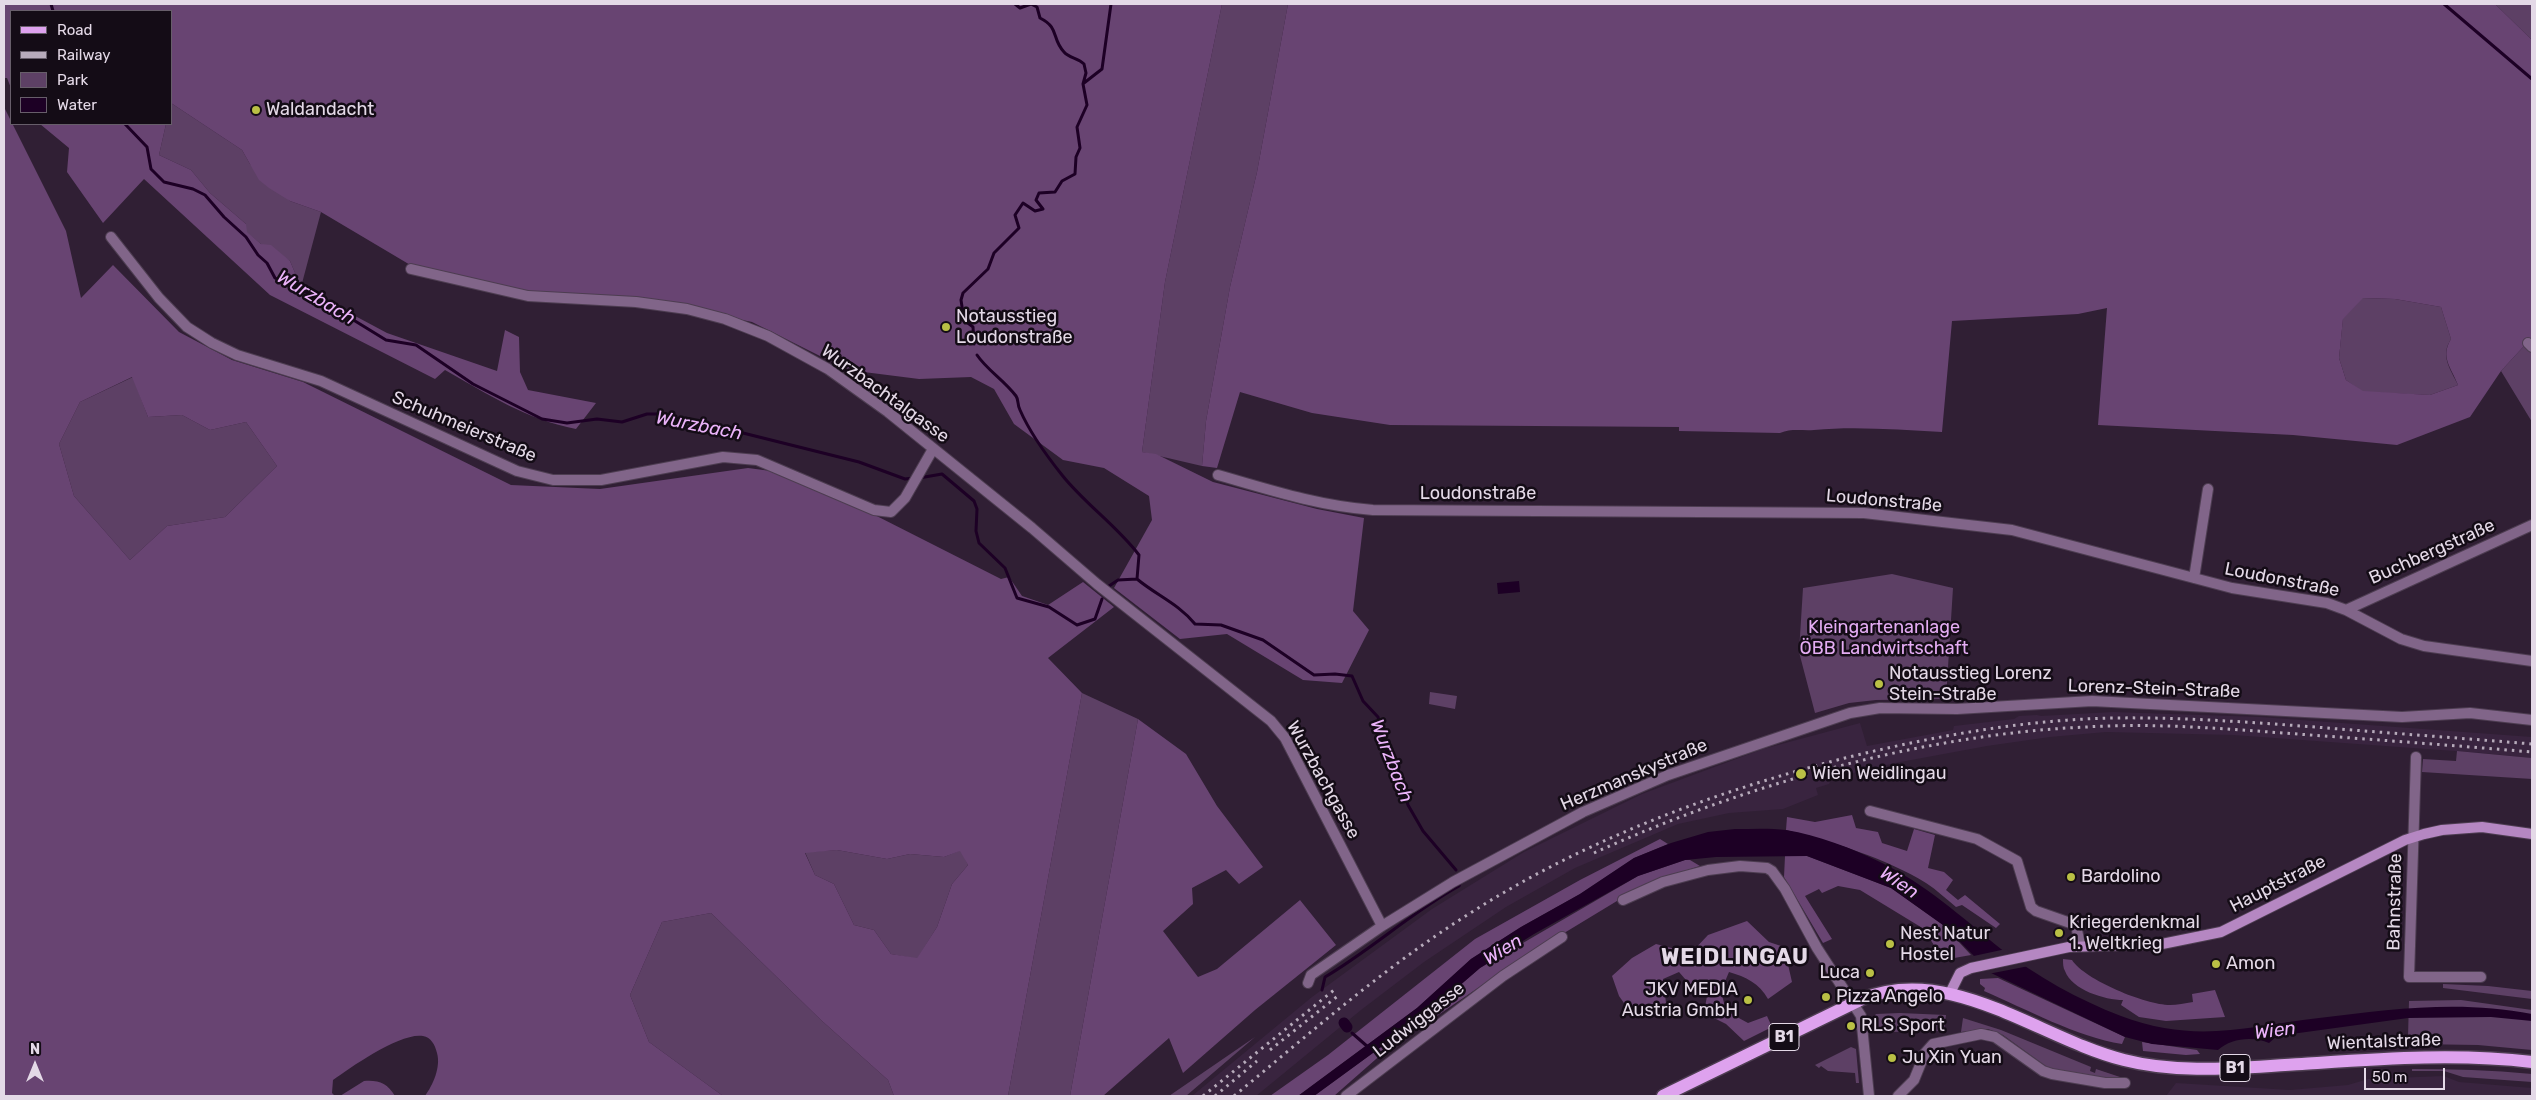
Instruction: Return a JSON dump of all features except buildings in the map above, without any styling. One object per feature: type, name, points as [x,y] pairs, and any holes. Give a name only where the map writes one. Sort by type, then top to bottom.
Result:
[{"type":"main road","name":"Hauptstraße","points":[[1950,993],[1960,974],[1972,968],[2032,954],[2080,945],[2154,944],[2222,932],[2414,836],[2464,828],[2501,829],[2532,834]]},
{"type":"main road","name":"B1","points":[[1663,1096],[1854,1003],[1877,994],[1908,990],[1932,990],[1950,993]]},
{"type":"main road","name":"Wientalstraße","points":[[1950,993],[1978,1002],[2090,1050],[2124,1060],[2163,1067],[2212,1069],[2398,1058],[2465,1057],[2532,1062]]},
{"type":"street","name":"Schuhmeierstraße","points":[[111,237],[170,310],[187,327],[212,343],[237,354],[321,380],[517,471],[554,480],[601,480],[723,457],[757,460],[874,510],[891,512],[905,498],[933,449]]},
{"type":"street","name":"Wurzbachtalgasse","points":[[411,269],[528,296],[662,305],[725,319],[768,336],[828,369],[888,412],[1119,600]]},
{"type":"street","name":"Loudonstraße","points":[[1218,475],[1309,502],[1341,508],[1374,510],[1864,513],[2012,530],[2232,588],[2327,603],[2346,610],[2400,640],[2424,646],[2532,661]]},
{"type":"street","points":[[2194,578],[2208,489]]},
{"type":"street","name":"Buchbergstraße","points":[[2346,610],[2532,525]]},
{"type":"street","name":"Wurzbachgasse","points":[[1119,600],[1271,721],[1286,738],[1382,926]]},
{"type":"street","name":"Lorenz-Stein-Straße","points":[[1817,722],[1850,712],[1880,708],[1958,709],[2092,701],[2402,717],[2454,713],[2532,720]]},
{"type":"street","name":"Herzmanskystraße","points":[[1382,926],[1453,882],[1583,812],[1659,778],[1817,722]]},
{"type":"street","name":"Bahnstraße","points":[[2416,757],[2409,977],[2481,977]]},
{"type":"street","points":[[1870,811],[1978,839],[2017,861],[2031,907],[2036,911],[2076,925],[2080,945]]},
{"type":"street","points":[[1623,900],[1663,882],[1708,870],[1740,866],[1767,868],[1772,871],[1817,948],[1854,1003],[1863,1025],[1869,1096]]},
{"type":"street","points":[[1308,983],[1311,975],[1382,926]]},
{"type":"street","name":"Ludwiggasse","points":[[1346,1096],[1502,976],[1562,936]]},
{"type":"street","points":[[1898,1096],[1914,1080],[1925,1053],[1933,1044],[1981,1034],[1995,1037],[2043,1070],[2052,1074],[2105,1083],[2125,1083]]},
{"type":"shaded area","points":[[4,4],[1222,4],[1165,282],[1142,452],[1156,454],[1213,482],[1317,509],[1364,518],[1353,611],[1369,630],[1342,683],[1303,680],[1227,634],[1180,639],[1114,588],[1152,520],[1149,496],[1104,468],[1063,460],[1014,424],[994,389],[971,377],[919,379],[848,370],[752,322],[648,301],[520,294],[418,265],[412,266],[321,212],[290,201],[269,188],[259,180],[242,150],[172,104],[172,10],[10,10],[10,86],[7,78],[4,78]]},
{"type":"shaded area","points":[[1288,4],[2495,4],[2532,40],[2532,343],[2524,346],[2501,371],[2470,417],[2397,445],[2293,435],[2098,425],[2107,308],[2078,314],[1952,321],[1942,432],[1846,428],[1793,430],[1780,433],[1679,431],[1679,427],[1390,425],[1312,413],[1240,392],[1217,468],[1202,466],[1206,421],[1230,287],[1257,172]],"holes":[[[2363,298],[2395,299],[2441,307],[2451,339],[2446,351],[2448,362],[2458,385],[2430,395],[2363,391],[2346,380],[2339,358],[2343,319]]]},
{"type":"shaded area","points":[[4,107],[10,119],[10,125],[13,125],[66,231],[81,298],[113,265],[179,332],[232,360],[303,382],[511,485],[600,489],[748,468],[771,471],[855,505],[1001,579],[1009,577],[1022,596],[1048,605],[1083,582],[1114,607],[1048,658],[1082,693],[1008,1096],[894,1096],[888,1080],[821,1020],[711,913],[662,922],[630,995],[649,1042],[723,1096],[425,1096],[436,1076],[438,1058],[432,1042],[428,1038],[414,1036],[402,1039],[377,1052],[333,1080],[332,1093],[335,1096],[4,1096]],"holes":[[[132,377],[148,417],[182,415],[210,430],[246,422],[277,466],[225,517],[167,526],[130,560],[74,496],[59,444],[80,402]],[[837,850],[887,859],[910,854],[944,857],[960,851],[968,865],[952,884],[937,927],[917,958],[891,954],[874,930],[854,925],[834,884],[815,875],[805,853]]]},
{"type":"shaded area","points":[[41,125],[166,125],[159,155],[191,170],[210,193],[246,224],[247,232],[261,244],[271,245],[290,261],[301,287],[387,333],[497,371],[505,330],[519,337],[520,372],[528,390],[596,403],[576,429],[558,425],[525,413],[492,397],[445,370],[435,379],[270,295],[144,179],[103,223],[67,172],[69,148]]},
{"type":"shaded area","points":[[2113,712],[2260,717],[2532,737],[2532,758],[2233,735],[2106,732],[2050,737],[1987,746],[1895,763],[1832,778],[1829,784],[1816,788],[1818,795],[1783,809],[1729,813],[1678,824],[1575,868],[1506,907],[1424,962],[1361,1010],[1256,1096],[1192,1096],[1312,997],[1432,909],[1524,852],[1642,794],[1763,749],[1860,723],[1867,746],[1953,730],[1954,726],[2014,719],[2019,716]]},
{"type":"shaded area","points":[[1138,719],[1186,754],[1217,806],[1263,867],[1239,884],[1226,870],[1192,888],[1193,904],[1163,931],[1198,977],[1217,969],[1300,900],[1336,945],[1255,1010],[1183,1073],[1169,1038],[1103,1096],[1070,1096]]},
{"type":"shaded area","points":[[1852,815],[1856,828],[1878,832],[1882,843],[1907,851],[1914,829],[1935,835],[1928,868],[1944,872],[1953,880],[1946,890],[1958,900],[1965,895],[2000,924],[1996,928],[1962,905],[1956,907],[1926,883],[1894,866],[1840,845],[1786,830],[1787,817],[1815,822]]},
{"type":"shaded area","points":[[1660,839],[1668,844],[1634,858],[1580,894],[1521,927],[1471,959],[1417,1008],[1298,1096],[1270,1096],[1328,1055],[1475,939],[1580,880]]},
{"type":"shaded area","points":[[1785,856],[1807,856],[1891,888],[1943,925],[1971,955],[1943,960],[1924,929],[1860,890],[1838,886],[1822,893],[1819,889],[1805,896],[1832,939],[1823,943],[1784,877]]},
{"type":"shaded area","points":[[1690,860],[1700,866],[1645,884],[1513,964],[1384,1052],[1334,1096],[1314,1096],[1429,1012],[1480,968],[1638,876]]},
{"type":"shaded area","points":[[1747,921],[1769,942],[1784,947],[1792,982],[1768,999],[1752,981],[1729,972],[1721,991],[1726,1011],[1748,1023],[1767,1016],[1772,1027],[1744,1041],[1726,1024],[1704,1013],[1707,996],[1692,987],[1679,972],[1663,979],[1666,1003],[1649,1015],[1631,1013],[1619,996],[1612,976],[1632,958],[1656,944],[1691,953],[1708,935]]},
{"type":"shaded area","points":[[2063,959],[2072,960],[2079,968],[2102,983],[2132,996],[2159,1004],[2173,1005],[2193,1002],[2192,994],[2215,990],[2225,1017],[2166,1021],[2139,1017],[2121,1005],[2123,1000],[2099,996],[2074,984],[2064,970]]},
{"type":"shaded area","points":[[1998,978],[2125,1037],[2122,1044],[2070,1029],[1984,991],[1985,988],[1980,984],[1980,979]]},
{"type":"shaded area","points":[[2142,1042],[2197,1050],[2200,1054],[2186,1055],[2143,1051]]},
{"type":"shaded area","points":[[2444,1076],[2459,1082],[2532,1088],[2532,1096],[2166,1096],[2176,1083],[2290,1090],[2348,1085],[2368,1079]]},
{"type":"shaded area","points":[[364,1081],[382,1083],[395,1096],[340,1096]]},
{"type":"green space","points":[[1222,4],[1288,4],[1257,172],[1230,287],[1206,421],[1202,466],[1142,452],[1165,282]]},
{"type":"green space","points":[[2495,4],[2532,4],[2532,40]]},
{"type":"green space","points":[[172,104],[242,150],[250,164],[290,201],[321,212],[301,287],[290,261],[261,244],[246,232],[246,224],[210,193],[191,170],[159,155],[166,125],[172,125]]},
{"type":"green space","points":[[2362,298],[2395,299],[2441,307],[2451,339],[2446,351],[2447,362],[2458,385],[2430,395],[2363,392],[2346,380],[2339,358],[2343,318]]},
{"type":"green space","points":[[2532,343],[2532,422],[2501,371],[2524,346]]},
{"type":"green space","points":[[133,377],[148,417],[182,415],[210,430],[246,422],[277,466],[225,517],[167,526],[130,560],[74,496],[59,444],[80,402]]},
{"type":"green space","name":"Kleingartenanlage ÖBB Landwirtschaft","points":[[1892,574],[1953,588],[1946,699],[1876,700],[1849,703],[1815,713],[1799,652],[1803,588]]},
{"type":"green space","points":[[1430,692],[1457,696],[1455,709],[1429,704]]},
{"type":"green space","points":[[1082,693],[1138,719],[1070,1096],[1008,1096]]},
{"type":"green space","points":[[2457,751],[2532,758],[2532,779],[2422,772],[2423,759],[2456,761]]},
{"type":"green space","points":[[837,850],[887,859],[910,854],[944,857],[961,850],[968,865],[952,884],[937,927],[917,959],[891,954],[874,930],[854,925],[834,884],[815,875],[805,852]]},
{"type":"green space","points":[[711,913],[821,1020],[888,1080],[894,1096],[723,1096],[649,1042],[630,995],[662,922]]},
{"type":"green space","points":[[2443,984],[2488,986],[2532,991],[2532,999],[2443,988]]},
{"type":"green space","points":[[2461,1000],[2532,1010],[2532,1050],[2478,1045],[2414,1044],[2408,1036],[2409,1001]]},
{"type":"green space","points":[[1876,1014],[1946,1015],[1944,1031],[1887,1032],[1874,1030],[1873,1018]]},
{"type":"green space","points":[[1963,1018],[2001,1030],[2091,1067],[2090,1071],[2095,1073],[2096,1069],[2129,1080],[2104,1080],[2051,1070],[2003,1035],[1988,1029],[1961,1032]]},
{"type":"green space","points":[[1255,1037],[1186,1096],[1169,1096]]},
{"type":"green space","points":[[1851,1047],[1856,1049],[1859,1083],[1856,1083],[1855,1073],[1828,1071],[1821,1066],[1819,1068],[1815,1065]]},
{"type":"green space","points":[[2412,1069],[2532,1074],[2532,1082],[2463,1077],[2444,1071],[2412,1071]]},
{"type":"water","points":[[1519,581],[1520,592],[1498,594],[1497,583]]},
{"type":"water","name":"Wien","points":[[1735,829],[1774,829],[1798,832],[1834,843],[1880,862],[1928,891],[2014,959],[2043,978],[2105,1010],[2148,1024],[2173,1029],[2220,1031],[2426,1007],[2479,1007],[2505,1010],[2532,1014],[2532,1021],[2491,1017],[2408,1018],[2277,1036],[2269,1043],[2256,1039],[2242,1039],[2229,1043],[2218,1050],[2152,1044],[2125,1037],[1991,973],[1943,925],[1891,888],[1807,856],[1716,857],[1685,860],[1638,876],[1534,934],[1480,968],[1429,1012],[1314,1096],[1298,1096],[1417,1008],[1471,959],[1521,927],[1580,894],[1634,858],[1671,843],[1708,832]]},
{"type":"pier","points":[[2006,949],[2029,966],[1988,974],[1969,957]]},
{"type":"waterway","name":"Wurzbach","points":[[51,4],[53,10]]},
{"type":"waterway","points":[[974,344],[973,327],[964,320],[961,300],[963,293],[988,269],[994,253],[1019,228],[1015,215],[1023,203],[1035,211],[1043,209],[1036,200],[1039,193],[1055,192],[1062,181],[1075,174],[1076,157],[1080,148],[1077,127],[1087,105],[1083,84],[1086,73],[1084,64],[1064,52],[1053,29],[1040,18],[1037,7],[1031,4],[1020,8],[1015,4]]},
{"type":"waterway","points":[[1084,83],[1102,69],[1111,4]]},
{"type":"waterway","points":[[2444,4],[2532,79]]},
{"type":"waterway","name":"Wurzbach","points":[[126,125],[147,147],[151,169],[164,182],[193,189],[205,195],[224,217],[246,237],[258,255],[267,263],[275,278],[316,297],[386,340],[416,345],[473,384],[542,419],[567,423],[597,419],[622,422],[647,414],[657,414],[859,462],[905,479],[913,478]]},
{"type":"waterway","points":[[977,355],[1016,396],[1019,408],[1029,427],[1044,452],[1062,475],[1080,496],[1139,555],[1137,579]]},
{"type":"waterway","name":"Wurzbach","points":[[919,478],[942,474],[974,501],[977,509],[976,531],[979,543],[1005,568],[1017,598],[1049,607],[1077,625],[1095,619],[1102,599]]},
{"type":"waterway","name":"Wurzbach","points":[[1109,586],[1118,580],[1137,579],[1175,605],[1195,624],[1221,625],[1263,640],[1314,675],[1335,674],[1352,676],[1363,701],[1378,717],[1387,752],[1400,776],[1408,805],[1423,831],[1456,870]]},
{"type":"waterway","name":"Wurzbach","points":[[1322,990],[1325,977],[1425,907],[1459,886],[1460,883]]},
{"type":"waterway","name":"Wurzbach","points":[[1344,1023],[1347,1027]]},
{"type":"waterway","name":"Wurzbach","points":[[1352,1033],[1368,1047]]},
{"type":"railway","points":[[1234,1096],[1345,1004],[1402,960],[1461,919],[1550,867],[1597,844],[1692,805],[1741,788],[1841,759],[1975,731],[2043,722],[2112,718],[2163,718],[2239,722],[2532,744]]},
{"type":"railway","points":[[1594,853],[1710,806],[1834,768],[1897,752],[1961,740],[2024,732],[2110,726],[2184,727],[2532,752]]},
{"type":"railway","points":[[1203,1096],[1334,990]]},
{"type":"railway","points":[[1270,1050],[1339,995]]},
{"type":"railway","points":[[1215,1096],[1257,1061]]},
{"type":"place","name":"Waldandacht","points":[[256,110]]},
{"type":"place","name":"Notausstieg Loudonstraße","points":[[946,327]]},
{"type":"place","name":"Notausstieg Lorenz Stein-Straße","points":[[1879,684]]},
{"type":"place","name":"Wien Weidlingau","points":[[1801,774]]},
{"type":"place","name":"Bardolino","points":[[2071,877]]},
{"type":"place","name":"Kriegerdenkmal 1. Weltkrieg","points":[[2059,933]]},
{"type":"place","name":"Nest Natur Hostel","points":[[1890,944]]},
{"type":"place","name":"Amon","points":[[2216,964]]},
{"type":"place","name":"Luca","points":[[1870,973]]},
{"type":"place","name":"Pizza Angelo","points":[[1826,997]]},
{"type":"place","name":"JKV MEDIA Austria GmbH","points":[[1748,1000]]},
{"type":"place","name":"RLS Sport","points":[[1851,1026]]},
{"type":"place","name":"Ju Xin Yuan","points":[[1892,1058]]},
{"type":"district","name":"WEIDLINGAU","points":[[1735,958]]}]
